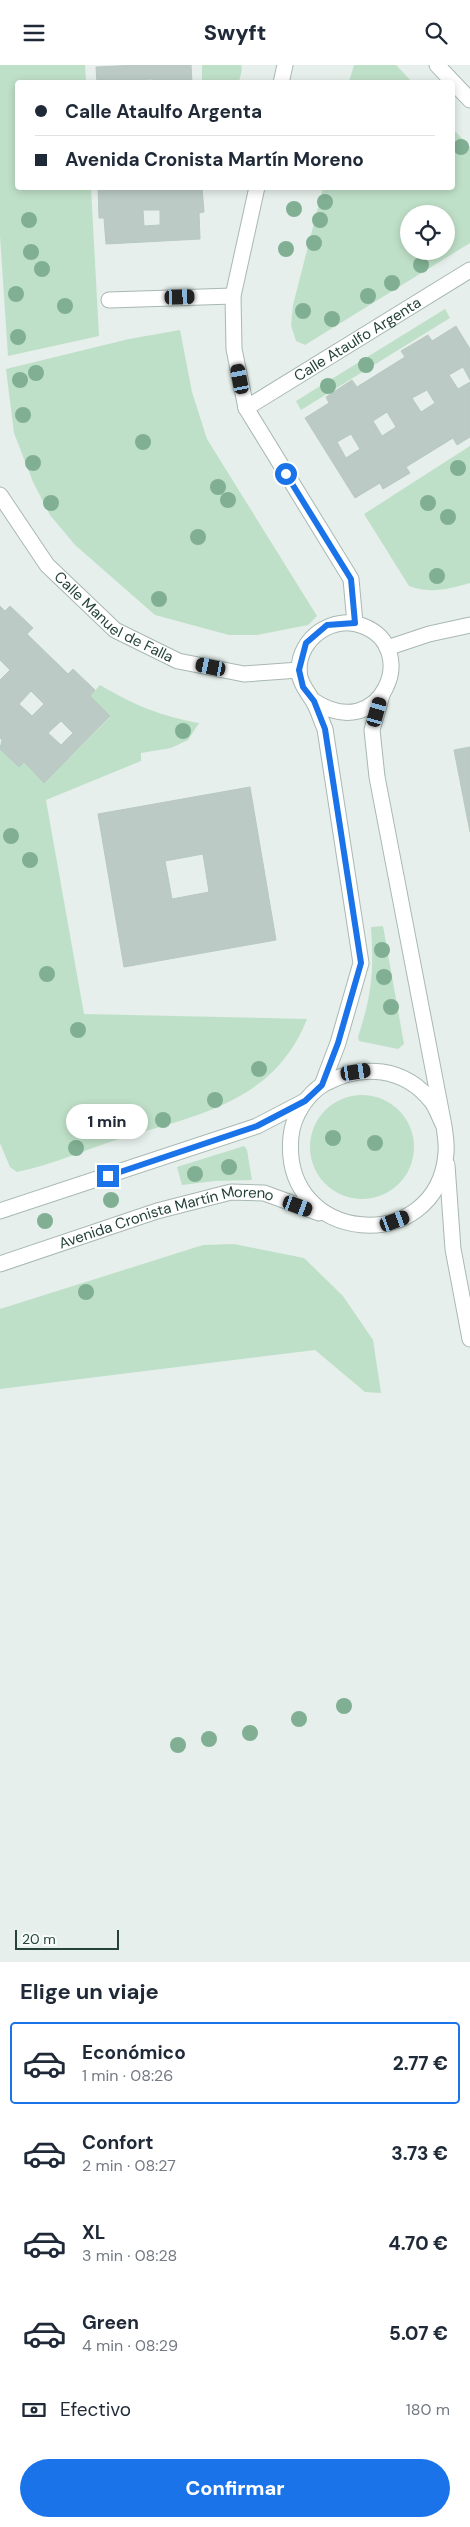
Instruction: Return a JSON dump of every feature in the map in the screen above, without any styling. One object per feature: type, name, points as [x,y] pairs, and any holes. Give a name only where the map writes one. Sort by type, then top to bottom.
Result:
[{"type":"street","points":[[282,80],[285,65]]},
{"type":"street","points":[[437,65],[451,80]]},
{"type":"street","points":[[455,84],[470,100]]},
{"type":"street","points":[[256,190],[233,296],[234,349],[246,408],[351,579],[355,623]]},
{"type":"street","name":"Calle Ataulfo Argenta","points":[[246,408],[470,270]]},
{"type":"street","points":[[109,300],[233,296]]},
{"type":"street","name":"Calle Manuel de Falla","points":[[0,495],[47,565],[115,630],[178,661],[244,674],[299,670]]},
{"type":"street","points":[[382,695],[371,705],[357,712],[342,713],[326,710],[314,701],[303,687],[299,670],[306,643],[327,625],[355,623],[368,628],[379,636],[387,648],[391,664],[390,680],[382,695],[372,730],[377,777],[444,1126],[453,1249],[470,1339]]},
{"type":"street","points":[[387,648],[429,634],[470,625]]},
{"type":"street","points":[[314,701],[325,729],[361,963],[338,1043],[322,1085]]},
{"type":"street","points":[[0,1211],[257,1126],[305,1101],[322,1085],[344,1074],[369,1070],[394,1073],[416,1085],[433,1103],[444,1126]]},
{"type":"street","points":[[305,1101],[292,1125],[290,1153],[296,1179],[310,1202],[332,1218],[357,1226],[365,1226],[383,1225],[407,1216],[428,1200],[441,1177],[447,1152]]},
{"type":"street","name":"Avenida Cronista Martín Moreno","points":[[0,1264],[157,1211],[230,1192],[264,1193],[332,1218]]},
{"type":"green space","points":[[0,65],[85,65],[86,80],[15,80],[15,190],[91,190],[99,336],[8,356],[0,236]]},
{"type":"green space","points":[[202,65],[241,65],[239,80],[202,80]]},
{"type":"green space","points":[[354,65],[396,65],[410,80],[350,80]]},
{"type":"green space","points":[[455,131],[470,147],[470,243],[455,252],[455,205],[400,205],[400,260],[442,260],[305,345],[296,341],[291,325],[293,305],[322,190],[455,190]]},
{"type":"green space","points":[[445,309],[450,318],[301,410],[296,401]]},
{"type":"green space","points":[[180,330],[192,392],[207,439],[317,616],[308,625],[257,635],[229,635],[155,615],[75,545],[50,515],[33,482],[14,433],[6,369],[129,339]]},
{"type":"green space","points":[[470,446],[470,583],[447,589],[433,590],[409,586],[364,514]]},
{"type":"green space","points":[[100,685],[148,709],[199,723],[188,740],[171,748],[141,753],[141,761],[46,800],[84,1014],[307,1019],[293,1047],[275,1070],[253,1088],[230,1101],[204,1113],[17,1172],[10,1167],[0,1143],[0,749],[19,767],[24,762],[44,783],[110,717],[90,696]]},
{"type":"green space","points":[[383,926],[404,1044],[398,1049],[359,1041],[358,1037],[371,983],[371,927]]},
{"type":"green space","points":[[362,1095],[382,1099],[399,1110],[410,1127],[414,1147],[410,1167],[399,1184],[382,1195],[362,1199],[342,1195],[325,1184],[314,1167],[310,1147],[314,1127],[325,1110],[342,1099]]},
{"type":"green space","points":[[244,1146],[247,1150],[252,1180],[215,1181],[182,1185],[177,1167]]},
{"type":"green space","points":[[234,1244],[304,1258],[343,1296],[373,1340],[381,1393],[365,1392],[315,1350],[0,1389],[0,1309],[203,1245]]},
{"type":"building","points":[[191,65],[192,80],[97,80],[96,67]]},
{"type":"building","points":[[98,190],[202,190],[204,212],[199,213],[200,239],[106,244],[104,218],[99,218]],"holes":[[[143,210],[160,210],[160,225],[144,226]]]},
{"type":"building","points":[[456,326],[470,349],[470,380],[463,367],[449,375],[458,389],[470,382],[470,437],[457,445],[453,438],[406,467],[410,473],[383,489],[380,483],[355,498],[305,418],[329,403],[326,397],[352,380],[357,387],[405,357],[401,351],[428,335],[432,341]],"holes":[[[427,390],[435,403],[421,412],[412,398]],[[387,412],[396,427],[382,436],[373,421]],[[351,434],[360,449],[346,458],[337,442]]]},
{"type":"building","points":[[0,606],[5,611],[10,606],[33,628],[27,634],[68,674],[73,669],[95,690],[90,696],[110,716],[44,783],[24,762],[19,767],[0,749],[2,740],[0,738],[0,680],[10,670],[0,660]],"holes":[[[31,691],[44,704],[32,716],[19,704]],[[61,721],[73,733],[61,745],[48,733]]]},
{"type":"building","points":[[470,747],[470,832],[454,750]]},
{"type":"building","points":[[250,787],[276,940],[124,967],[98,814]],"holes":[[[203,854],[209,892],[172,899],[165,861]]]},
{"type":"route","points":[[108,1176],[257,1126],[305,1101],[322,1085],[338,1043],[361,963],[325,729],[314,701],[303,687],[299,670],[306,643],[327,625],[355,623],[351,579],[286,474]]}]
